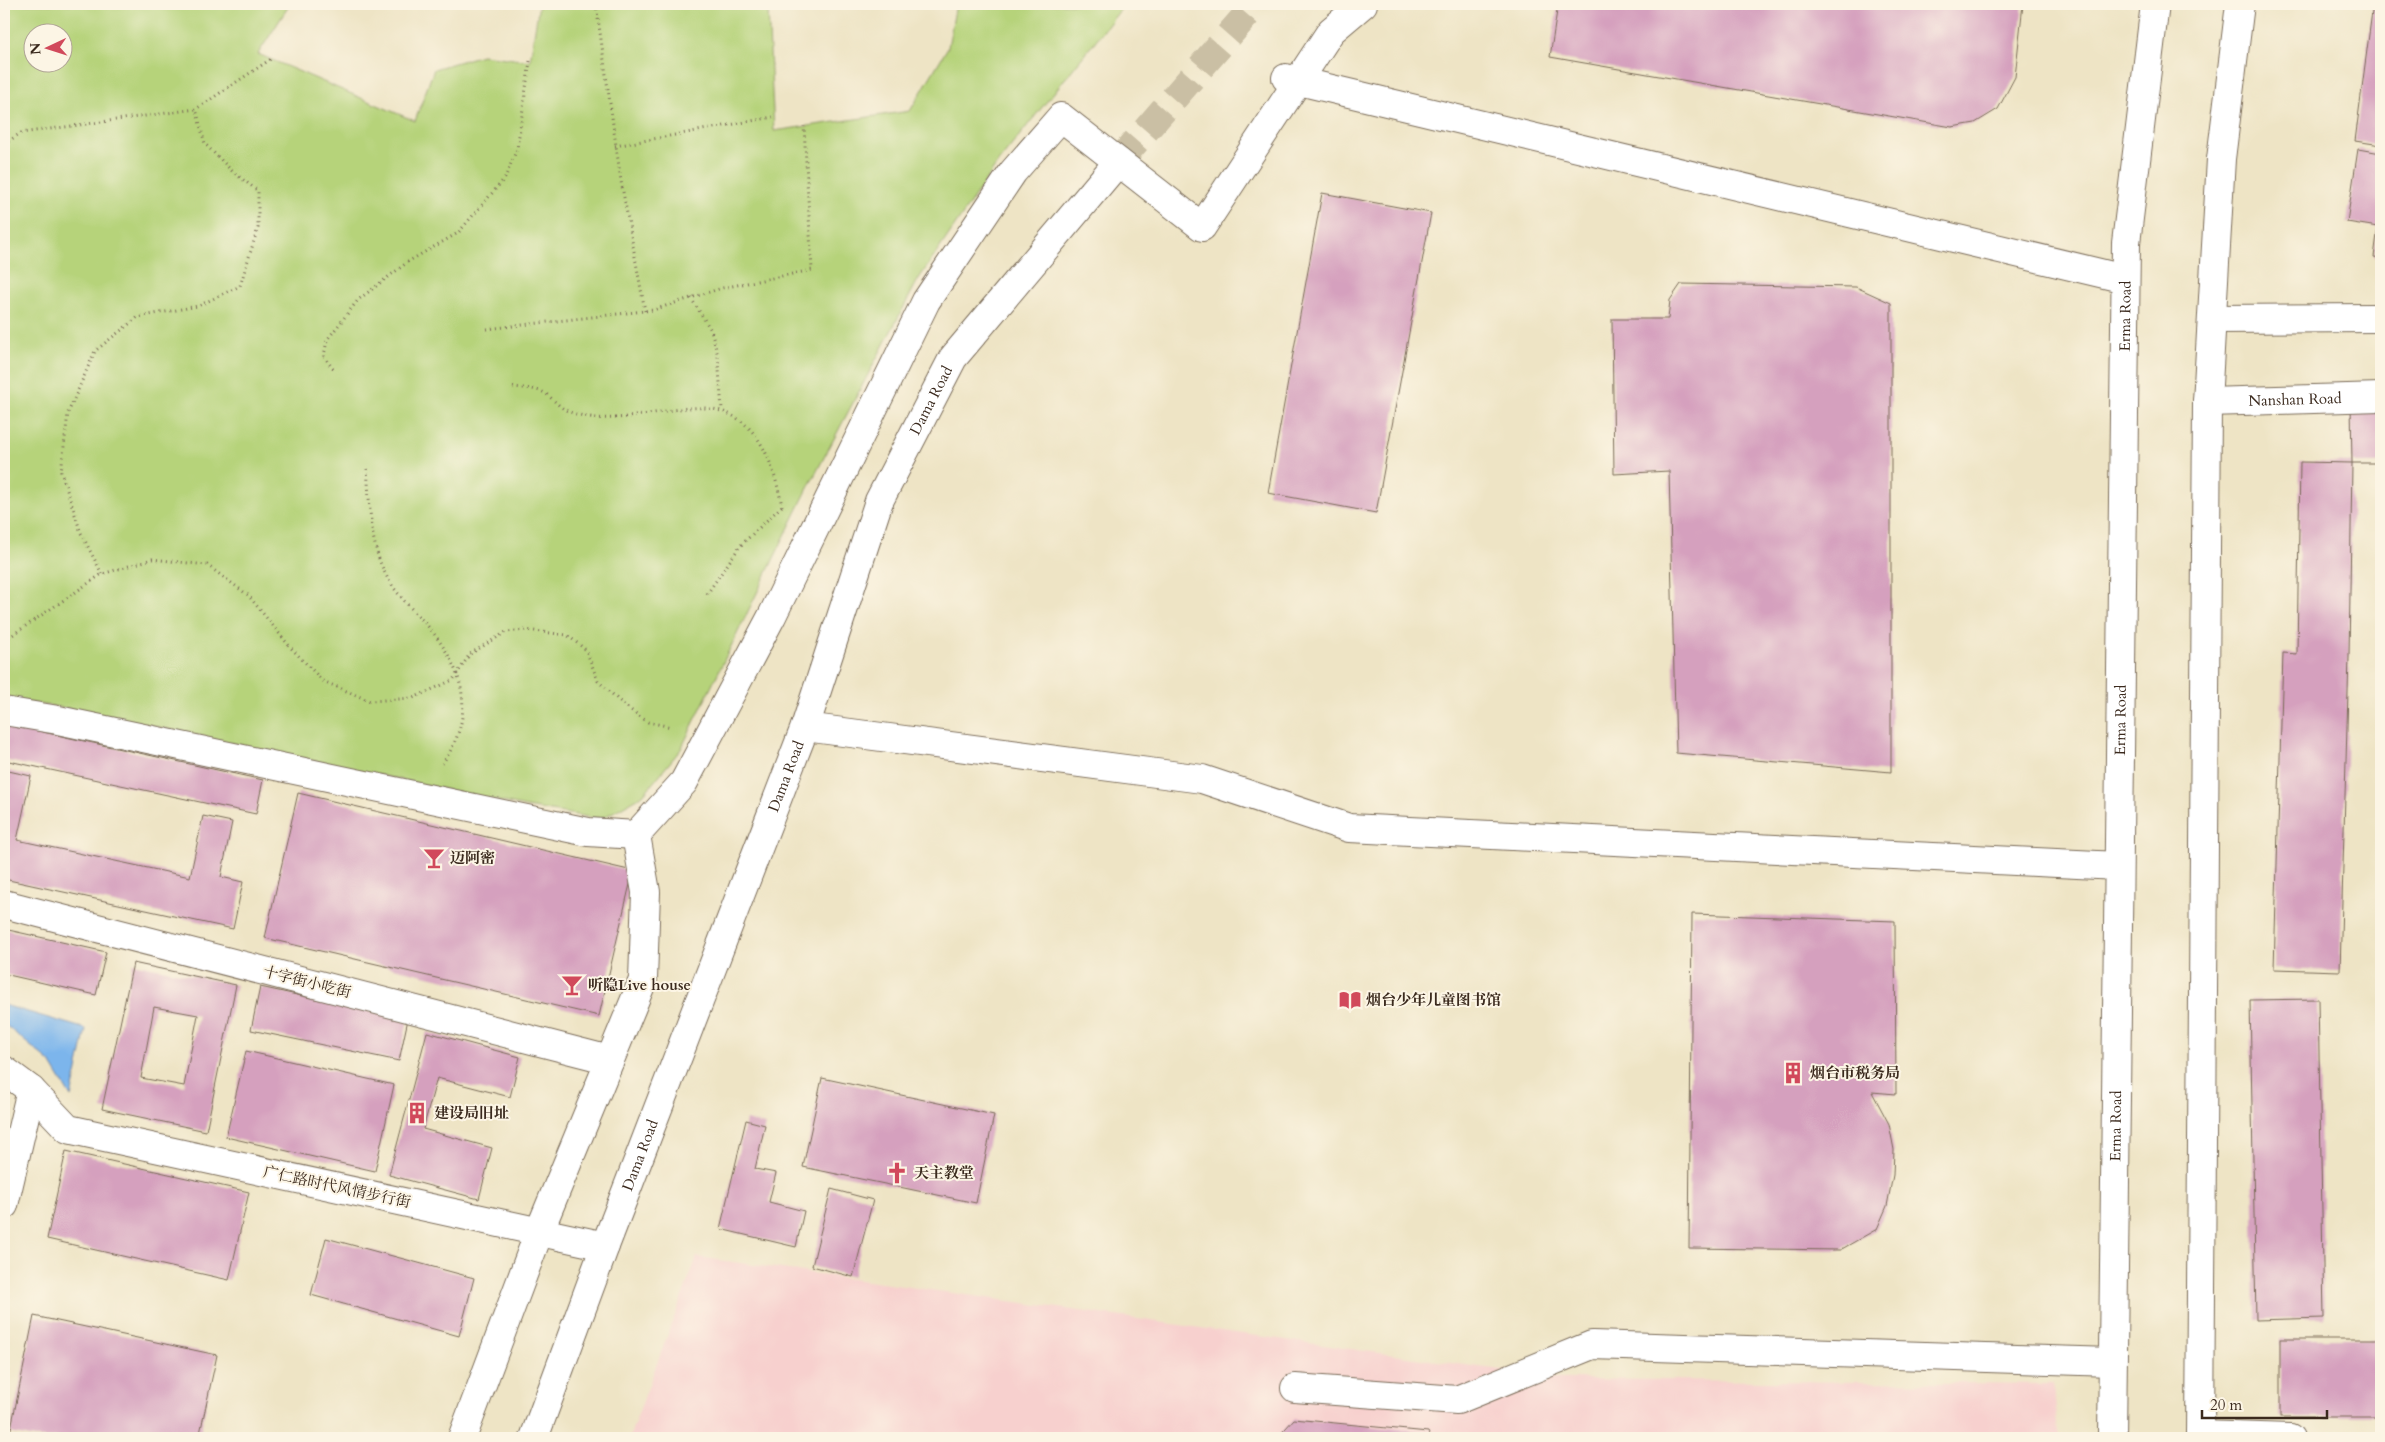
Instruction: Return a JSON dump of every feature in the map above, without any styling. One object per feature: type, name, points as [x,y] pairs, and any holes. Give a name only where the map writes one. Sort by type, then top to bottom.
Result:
[{"type":"street","points":[[636,835],[684,782],[772,616],[926,300],[1014,172],[1060,117],[1202,227],[1332,30],[1363,4]]},
{"type":"street","name":"Erma Road","points":[[2112,1438],[2126,243],[2155,4]]},
{"type":"street","points":[[2240,4],[2221,159],[2207,402],[2200,1437],[2290,1438]]},
{"type":"street","points":[[1286,78],[2125,280]]},
{"type":"street","name":"Dama Road","points":[[534,1438],[605,1246],[805,727],[880,500],[952,358],[1118,162]]},
{"type":"street","points":[[2212,319],[2381,318]]},
{"type":"street","name":"Nanshan Road","points":[[2207,402],[2381,397]]},
{"type":"street","points":[[4,711],[58,720],[588,832],[636,835]]},
{"type":"street","points":[[805,727],[1202,778],[1349,828],[2118,866]]},
{"type":"street","points":[[462,1438],[539,1232],[643,980],[646,892],[636,835]]},
{"type":"street","name":"十字街小吃街","points":[[4,904],[610,1060]]},
{"type":"street","points":[[4,1070],[31,1090],[4,1205]]},
{"type":"street","name":"广仁路时代风情步行街","points":[[31,1090],[68,1129],[605,1246]]},
{"type":"street","points":[[1294,1388],[1457,1400],[1592,1345],[2112,1362]]},
{"type":"path","points":[[596,4],[615,146],[645,311]]},
{"type":"path","points":[[4,144],[21,133],[196,109],[271,59]]},
{"type":"path","points":[[333,369],[324,356],[327,340],[358,300],[409,261],[458,233],[505,178],[517,149],[530,61]]},
{"type":"path","points":[[102,574],[81,533],[61,472],[68,413],[95,351],[138,317],[198,306],[240,286],[258,228],[258,191],[233,172],[205,144],[196,109]]},
{"type":"path","points":[[615,146],[773,117]]},
{"type":"path","points":[[487,329],[645,311],[722,288],[812,270],[804,126]]},
{"type":"path","points":[[691,298],[711,330],[718,356],[722,410]]},
{"type":"path","points":[[513,387],[541,391],[565,410],[596,418],[638,416],[690,408],[722,410],[741,419],[756,434],[771,462],[782,506]]},
{"type":"path","points":[[367,468],[374,539],[384,573],[402,600],[435,636],[458,673],[463,692],[462,719],[452,749],[437,771]]},
{"type":"path","points":[[707,594],[740,546],[789,500]]},
{"type":"path","points":[[4,639],[102,574],[152,559],[206,565],[248,595],[291,648],[323,680],[370,700],[413,698],[453,680],[470,654],[506,632],[526,630],[567,635],[586,650],[598,681],[625,706],[648,722],[681,729]]},
{"type":"shaded area","points":[[697,1257],[1564,1379],[2053,1384],[2060,1438],[629,1438]]},
{"type":"green space","points":[[4,4],[290,4],[258,54],[415,121],[434,69],[482,55],[530,61],[539,4],[752,4],[768,11],[774,131],[910,111],[948,47],[956,4],[1125,4],[999,161],[918,280],[810,484],[681,749],[643,795],[601,819],[526,807],[85,711],[4,699]]},
{"type":"water","points":[[4,1005],[86,1029],[71,1097],[50,1062],[4,1024]]},
{"type":"building","points":[[1558,4],[2023,4],[2015,77],[1998,109],[1975,123],[1952,127],[1550,57]]},
{"type":"building","points":[[2373,4],[2381,4],[2381,145],[2355,141]]},
{"type":"building","points":[[2358,149],[2381,153],[2381,258],[2374,257],[2378,227],[2347,222]]},
{"type":"building","points":[[1322,193],[1431,213],[1376,513],[1268,493]]},
{"type":"building","points":[[1681,284],[1856,287],[1891,303],[1891,772],[1676,753],[1669,471],[1614,474],[1612,319],[1668,319],[1670,300]]},
{"type":"building","points":[[2351,404],[2381,404],[2381,463],[2352,463]]},
{"type":"building","points":[[2300,462],[2352,463],[2349,656],[2340,971],[2274,969],[2283,653],[2297,654]]},
{"type":"building","points":[[6,724],[263,780],[256,814],[4,760]]},
{"type":"building","points":[[4,770],[31,776],[17,840],[190,877],[203,816],[232,822],[221,877],[243,882],[233,929],[4,879]]},
{"type":"building","points":[[298,793],[633,871],[599,1016],[265,938]]},
{"type":"building","name":"烟台市税务局","points":[[1692,914],[1895,921],[1896,1094],[1872,1092],[1889,1124],[1894,1150],[1893,1175],[1887,1206],[1877,1229],[1840,1250],[1689,1248]]},
{"type":"building","points":[[4,929],[106,952],[96,995],[4,974]]},
{"type":"building","points":[[133,963],[236,985],[206,1131],[102,1109]],"holes":[[[154,1007],[198,1015],[184,1086],[141,1078]]]},
{"type":"building","points":[[260,987],[408,1019],[399,1061],[251,1030]]},
{"type":"building","points":[[2318,999],[2324,1318],[2256,1320],[2250,1000]]},
{"type":"building","name":"建设局旧址","points":[[427,1032],[520,1057],[510,1097],[437,1078],[423,1129],[492,1148],[479,1199],[389,1175]]},
{"type":"building","points":[[246,1051],[394,1085],[375,1171],[226,1137]]},
{"type":"building","points":[[822,1078],[994,1115],[976,1203],[803,1167]]},
{"type":"building","points":[[746,1120],[765,1125],[755,1169],[776,1173],[769,1202],[804,1211],[796,1247],[720,1229]]},
{"type":"building","points":[[66,1151],[249,1192],[229,1280],[47,1239]]},
{"type":"building","points":[[831,1189],[873,1200],[853,1277],[812,1266]]},
{"type":"building","points":[[326,1238],[474,1278],[459,1336],[311,1295]]},
{"type":"building","points":[[34,1316],[217,1355],[199,1438],[35,1438],[10,1433]]},
{"type":"building","points":[[2280,1339],[2381,1339],[2381,1417],[2280,1417]]},
{"type":"building","points":[[1294,1419],[1428,1432],[1431,1438],[1277,1438]]},
{"type":"tunnel","points":[[1118,162],[1256,4]]},
{"type":"place","name":"迈阿密","points":[[434,858]]},
{"type":"place","name":"听隐Live house","points":[[572,985]]},
{"type":"place","name":"烟台少年儿童图书馆","points":[[1350,1000]]},
{"type":"place","name":"烟台市税务局","points":[[1793,1073]]},
{"type":"place","name":"建设局旧址","points":[[417,1113]]},
{"type":"place","name":"天主教堂","points":[[897,1173]]}]
